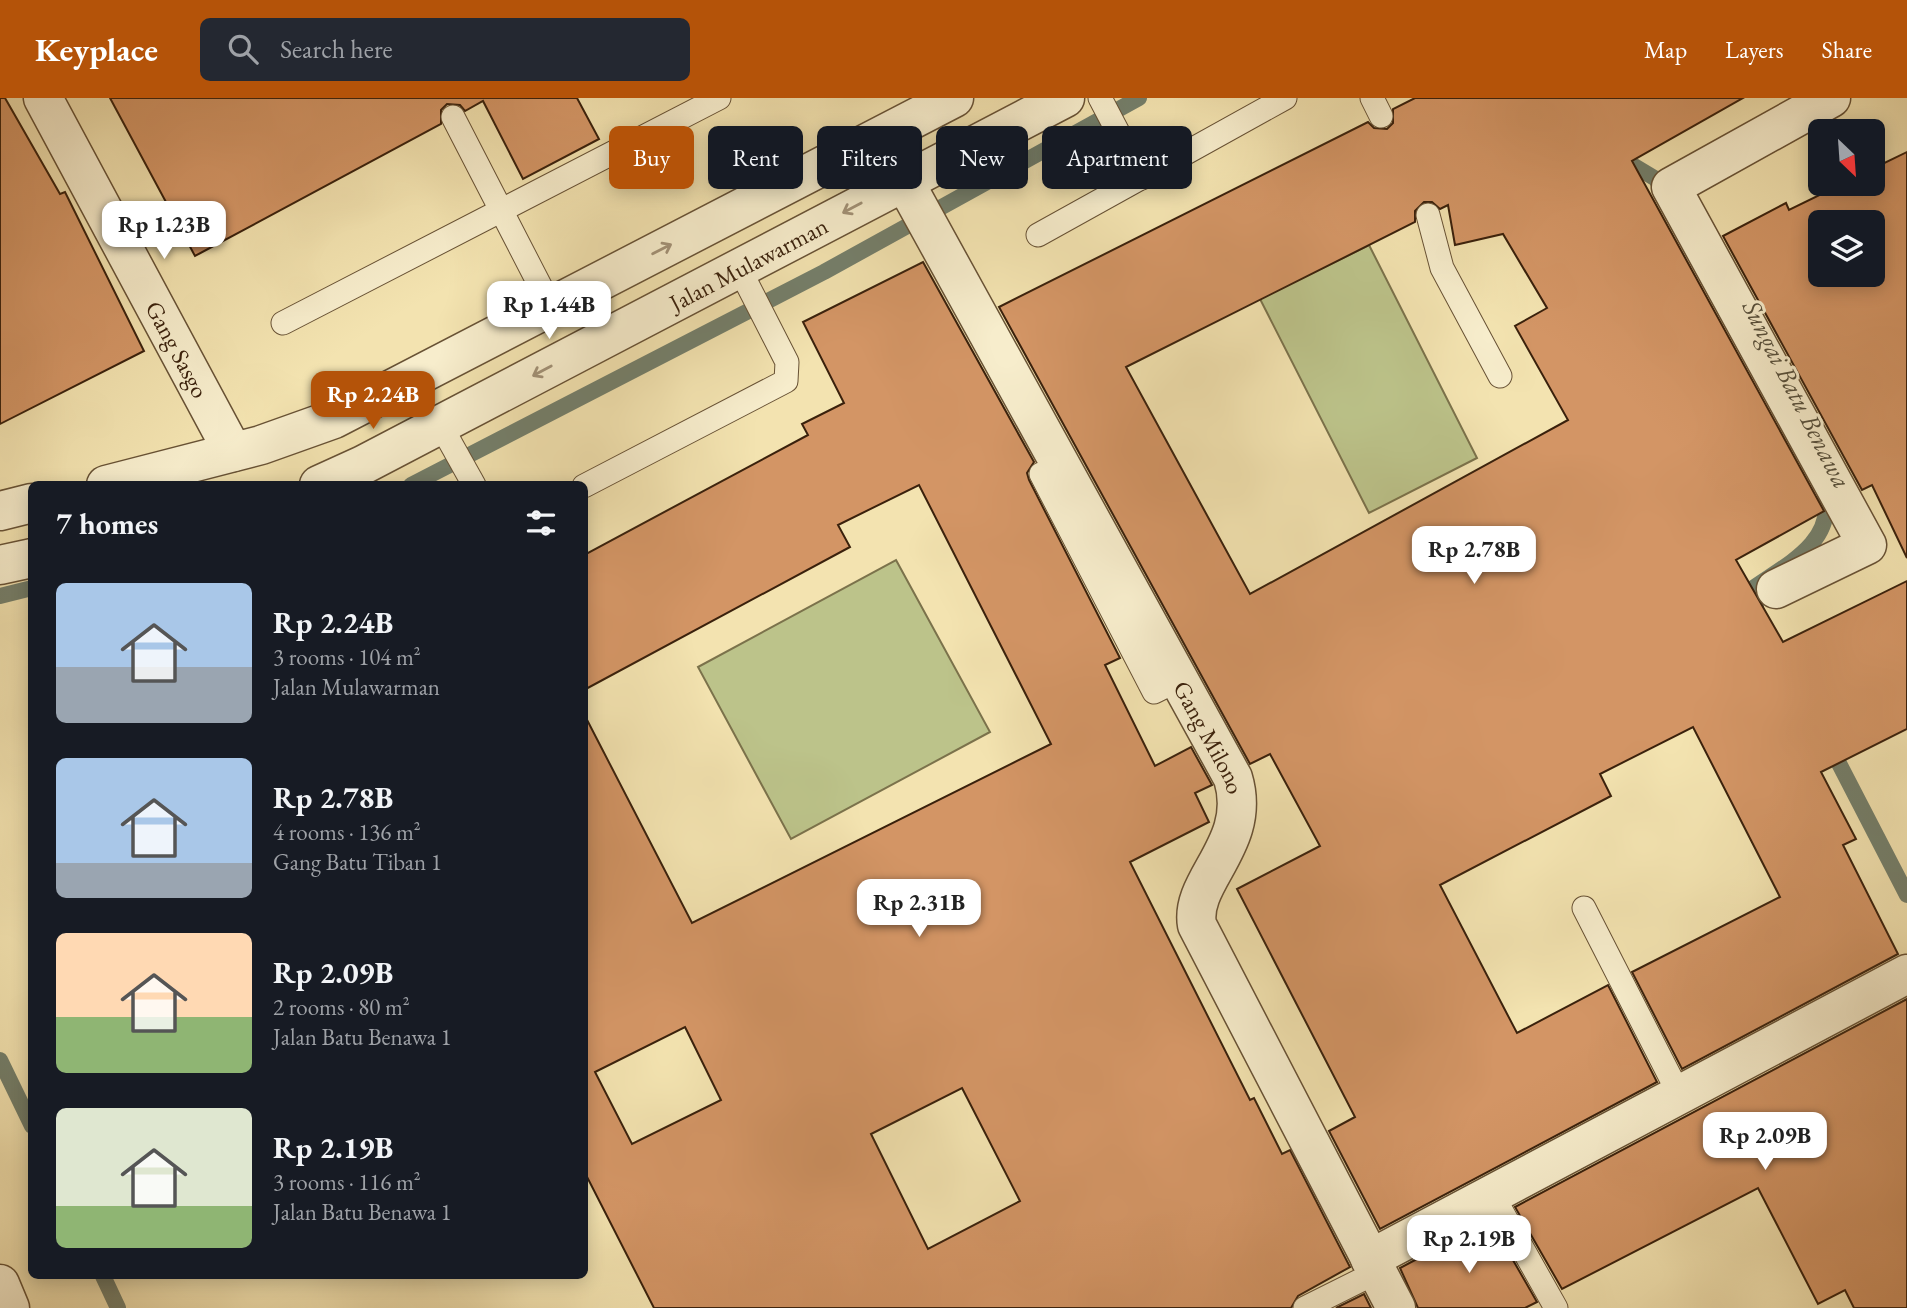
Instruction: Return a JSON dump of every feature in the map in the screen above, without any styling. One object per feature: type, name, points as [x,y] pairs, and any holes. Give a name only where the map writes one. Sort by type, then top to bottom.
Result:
[{"type":"street","name":"Gang Sasgo","points":[[43,98],[233,452]]},
{"type":"street","name":"Jalan Mulawarman","points":[[121,481],[233,452],[334,419],[954,98]]},
{"type":"street","name":"Jalan Mulawarman","points":[[922,170],[1021,108],[1065,98]]},
{"type":"street","points":[[1776,589],[1867,545],[1671,187],[1831,98]]},
{"type":"street","name":"Jalan Mulawarman","points":[[328,481],[446,435],[745,281],[891,189]]},
{"type":"street","name":"Gang Milono","points":[[908,189],[1233,778],[1237,790],[1236,827],[1197,907],[1197,925],[1396,1308]]},
{"type":"street","points":[[334,419],[357,468]]},
{"type":"street","points":[[0,511],[28,504]]},
{"type":"street","points":[[0,565],[28,559]]},
{"type":"street","points":[[1373,1265],[1492,1194],[1906,974]]},
{"type":"street","points":[[0,1284],[10,1308]]},
{"type":"lane","points":[[283,323],[719,98]]},
{"type":"lane","points":[[1100,98],[1115,126]]},
{"type":"lane","points":[[1192,150],[1285,98]]},
{"type":"lane","points":[[453,117],[499,211],[551,307]]},
{"type":"lane","points":[[1038,235],[1122,189]]},
{"type":"lane","points":[[1428,215],[1441,268],[1500,376]]},
{"type":"lane","points":[[588,484],[782,386],[789,371],[787,362],[745,281]]},
{"type":"lane","points":[[446,435],[472,480]]},
{"type":"lane","points":[[1041,474],[1154,692],[1178,680]]},
{"type":"lane","points":[[1584,908],[1679,1094]]},
{"type":"lane","points":[[1492,1194],[1556,1308]]},
{"type":"lane","points":[[1305,1308],[1373,1265]]},
{"type":"green space","points":[[1369,245],[1477,458],[1369,513],[1260,299]]},
{"type":"green space","points":[[896,560],[990,732],[791,839],[698,667]]},
{"type":"building","points":[[0,98],[5,98],[60,194],[65,192],[144,351],[0,424]]},
{"type":"building","points":[[110,98],[577,98],[599,139],[523,179],[483,101],[465,111],[460,105],[447,104],[441,110],[441,124],[195,256]]},
{"type":"building","points":[[1415,98],[1743,98],[1632,161],[1824,511],[1736,560],[1783,642],[1907,581],[1907,729],[1821,772],[1856,839],[1843,845],[1898,954],[1682,1069],[1632,972],[1780,897],[1693,727],[1600,774],[1611,796],[1440,885],[1517,1033],[1608,985],[1657,1082],[1380,1229],[1329,1131],[1355,1117],[1237,889],[1320,846],[1270,754],[1250,764],[999,307],[1368,122],[1374,128],[1387,129],[1393,123],[1393,109]],"holes":[[[1424,202],[1432,202],[1440,209],[1448,205],[1455,245],[1503,234],[1547,308],[1515,326],[1568,420],[1250,594],[1126,367],[1415,222],[1415,211]]]},
{"type":"building","points":[[1907,152],[1907,558],[1872,485],[1862,490],[1723,236],[1786,203],[1789,210],[1818,196],[1885,196],[1885,163]]},
{"type":"building","points":[[923,262],[1034,462],[1027,473],[1029,480],[1120,658],[1105,665],[1155,766],[1191,747],[1212,785],[1195,793],[1209,822],[1130,862],[1250,1100],[1254,1098],[1282,1154],[1290,1150],[1350,1267],[1298,1296],[1291,1308],[654,1308],[588,1179],[588,722],[692,923],[1051,744],[919,485],[838,525],[850,547],[588,688],[588,553],[808,435],[802,424],[844,403],[803,322]],"holes":[[[685,1027],[721,1100],[632,1144],[595,1072]],[[962,1088],[1020,1201],[928,1249],[871,1134]]]},
{"type":"building","points":[[1907,999],[1907,1308],[1854,1308],[1845,1290],[1818,1304],[1758,1188],[1562,1289],[1515,1207]]},
{"type":"building","points":[[1490,1220],[1537,1302],[1525,1308],[1418,1308],[1400,1268]]},
{"type":"building","points":[[1364,1294],[1371,1308],[1336,1308]]},
{"type":"waterway","points":[[419,481],[824,272],[1139,98]]},
{"type":"waterway","name":"Sungai Batu Benawa","points":[[1616,155],[1656,179],[1665,195]]},
{"type":"waterway","name":"Sungai Batu Benawa","points":[[1756,606],[1749,591],[1791,563],[1814,540],[1822,527],[1826,512],[1825,495]]},
{"type":"waterway","points":[[0,596],[28,589]]},
{"type":"waterway","name":"Sungai Batu Benawa","points":[[1830,746],[1907,895]]},
{"type":"waterway","points":[[0,1060],[28,1118]]},
{"type":"waterway","points":[[104,1279],[118,1308]]}]
